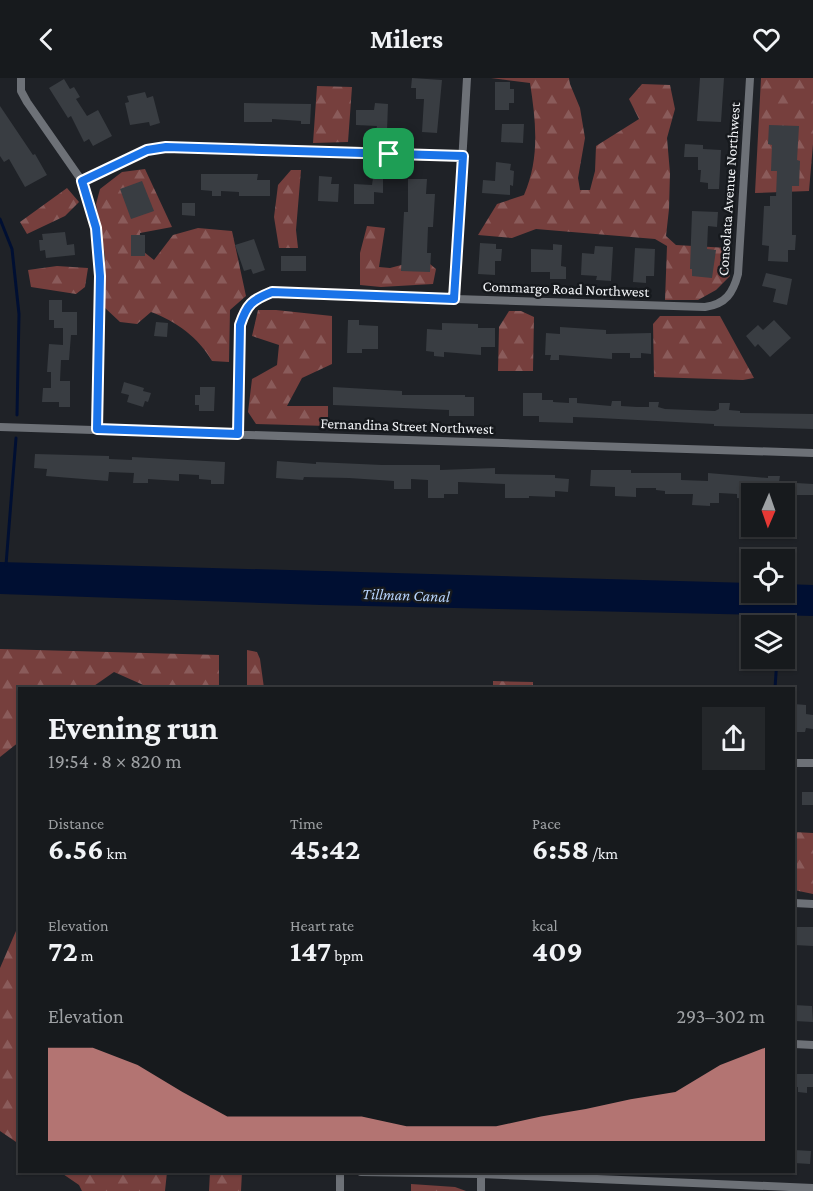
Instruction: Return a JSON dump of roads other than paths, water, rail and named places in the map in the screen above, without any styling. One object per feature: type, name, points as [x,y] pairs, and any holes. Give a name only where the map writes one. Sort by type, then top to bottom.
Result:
[{"type":"street","points":[[21,78],[21,91],[27,102],[82,181],[96,228],[100,276],[97,429]]},
{"type":"street","points":[[454,299],[467,78]]},
{"type":"street","name":"Consolata Avenue Northwest","points":[[726,299],[734,289],[738,274],[750,78]]},
{"type":"street","points":[[82,181],[147,150],[166,147],[463,156]]},
{"type":"street","name":"Commargo Road Northwest","points":[[238,434],[240,325],[246,308],[256,299],[272,292],[705,307],[717,305],[726,299]]},
{"type":"street","name":"Fernandina Street Northwest","points":[[0,427],[813,453]]},
{"type":"street","points":[[795,763],[813,764]]},
{"type":"street","points":[[795,903],[813,904]]},
{"type":"street","points":[[795,1044],[813,1045]]},
{"type":"street","points":[[340,1173],[340,1191]]},
{"type":"street","points":[[481,1191],[481,1173],[764,1189],[813,1188]]},
{"type":"street","points":[[622,1180],[622,1191]]},
{"type":"water","name":"Tillman Canal","points":[[0,562],[741,583],[741,603],[795,603],[795,584],[813,585],[813,616],[321,605],[0,594]]},
{"type":"waterway","points":[[0,219],[12,249],[19,314],[17,415]]},
{"type":"waterway","points":[[6,565],[16,438]]},
{"type":"waterway","points":[[775,687],[776,669]]}]
